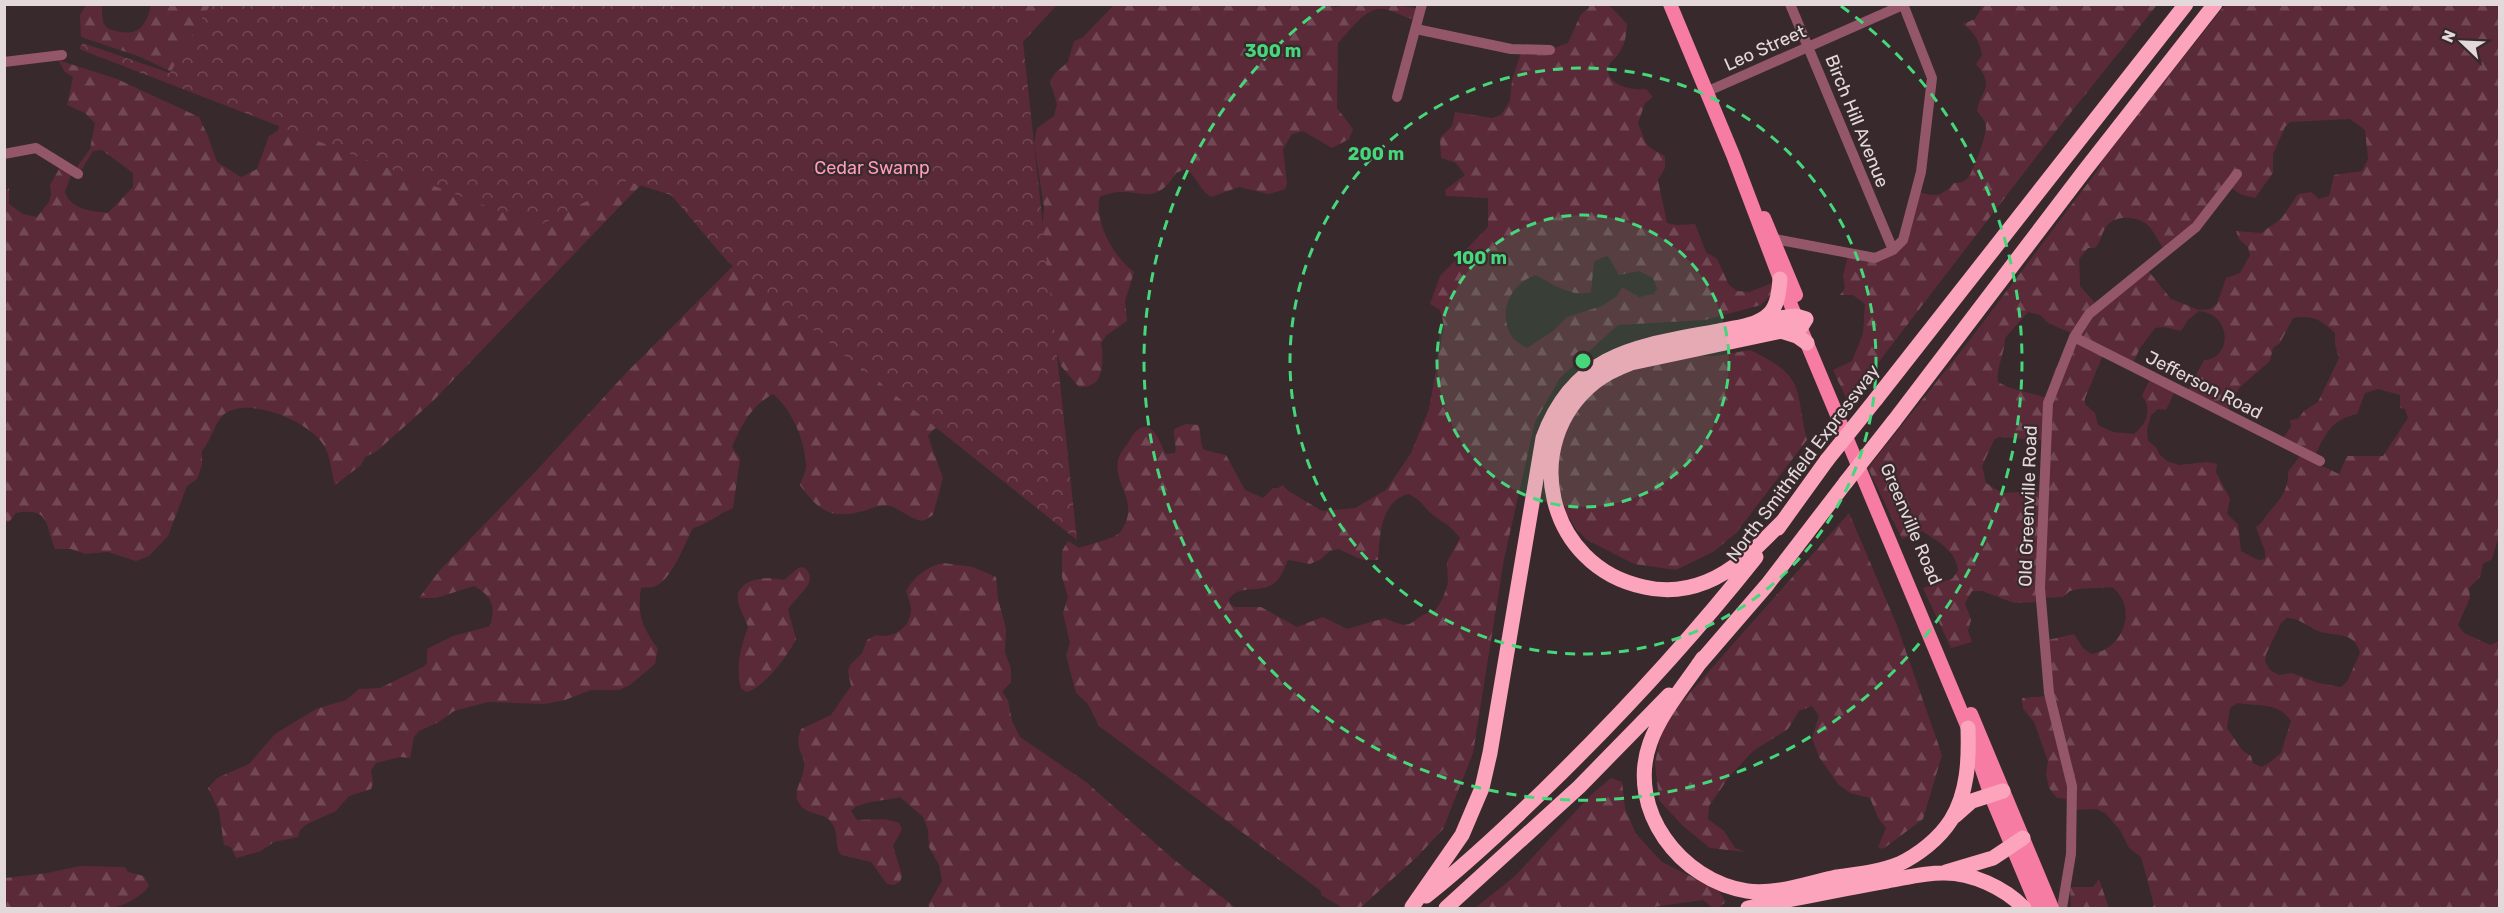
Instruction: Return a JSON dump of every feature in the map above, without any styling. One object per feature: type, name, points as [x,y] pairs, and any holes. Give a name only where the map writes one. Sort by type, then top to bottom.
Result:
[{"type":"highway","name":"North Smithfield Expressway","points":[[1411,908],[1449,878],[1507,826],[1613,721],[1722,600],[1827,460],[2186,4]]},
{"type":"highway","points":[[1446,909],[1579,787],[1703,658],[1767,585],[2215,4]]},
{"type":"highway","points":[[1761,320],[1771,312],[1774,306],[1780,279]]},
{"type":"highway","points":[[1411,908],[1462,835],[1482,788],[1490,753],[1543,438],[1555,408],[1578,380],[1595,366],[1613,356],[1634,349],[1761,320],[1801,321]]},
{"type":"highway","points":[[1784,520],[1747,556],[1721,575],[1692,587],[1656,590],[1621,581],[1584,555],[1570,538],[1556,511],[1551,477],[1553,448],[1567,415],[1587,389],[1611,371],[1631,363],[1781,331],[1801,321]]},
{"type":"highway","points":[[1781,331],[1797,336],[1807,343]]},
{"type":"highway","points":[[1703,658],[1659,723],[1648,751],[1646,778],[1651,812],[1661,833],[1678,857],[1701,874],[1733,888],[1747,891],[1799,886],[1871,871],[1909,859],[1938,835],[1972,801],[1997,794]]},
{"type":"highway","points":[[1951,820],[1968,772],[1968,728]]},
{"type":"highway","points":[[1748,909],[1872,884],[1943,873],[1992,858],[2017,841]]},
{"type":"highway","points":[[1943,873],[1977,880],[1996,888],[2015,899],[2024,909]]},
{"type":"main road","name":"Greenville Road","points":[[1670,4],[1733,156],[1780,279],[1801,321],[1997,794],[2017,841],[2052,909]]},
{"type":"main road","name":"Greenville Road","points":[[1733,156],[1775,239],[1807,343],[1997,794]]},
{"type":"main road","name":"Greenville Road","points":[[2017,841],[2038,909]]},
{"type":"street","points":[[1397,97],[1422,4]]},
{"type":"street","name":"Birch Hill Avenue","points":[[1790,4],[1893,250]]},
{"type":"street","points":[[1775,239],[1868,258],[1880,257],[1893,250],[1903,240],[1921,172],[1932,78],[1903,5]]},
{"type":"street","name":"Leo Street","points":[[1706,92],[1903,5]]},
{"type":"street","points":[[1416,29],[1511,49],[1550,50]]},
{"type":"street","points":[[4,62],[62,55]]},
{"type":"street","points":[[4,154],[36,148],[78,174]]},
{"type":"street","name":"Old Greenville Road","points":[[2062,909],[2071,854],[2072,786],[2049,693],[2040,588],[2048,403],[2074,337],[2089,314],[2196,228],[2237,174]]},
{"type":"street","name":"Jefferson Road","points":[[2074,337],[2320,461]]},
{"type":"green space","points":[[1365,3],[1418,9],[1416,20],[1384,9],[1371,11],[1359,20],[1338,43],[1337,108],[1353,129],[1349,139],[1332,148],[1303,131],[1292,134],[1283,149],[1287,183],[1285,189],[1269,194],[1239,187],[1211,197],[1185,169],[1176,173],[1159,191],[1150,194],[1124,192],[1100,197],[1102,227],[1119,258],[1134,272],[1125,301],[1127,321],[1107,335],[1101,343],[1102,365],[1098,379],[1094,384],[1079,387],[1061,366],[1053,341],[1052,310],[1040,258],[1044,207],[1034,143],[1037,128],[1054,116],[1057,104],[1050,81],[1055,73],[1068,62],[1074,41],[1082,38],[1114,5],[1334,4],[1334,7]]},
{"type":"green space","points":[[151,4],[820,5],[626,200],[433,401],[377,451],[365,457],[361,465],[335,485],[326,449],[315,435],[291,419],[276,413],[247,408],[234,410],[223,415],[202,451],[202,465],[197,479],[187,486],[168,536],[149,556],[136,561],[108,552],[85,554],[71,549],[55,549],[44,519],[35,513],[16,513],[9,522],[5,522],[4,193],[9,188],[9,204],[23,214],[37,217],[49,202],[50,185],[62,164],[72,172],[65,192],[72,203],[82,208],[108,213],[133,187],[133,173],[102,150],[93,151],[82,169],[74,171],[90,149],[95,123],[85,113],[67,105],[73,77],[65,72],[58,60],[117,79],[199,117],[217,162],[241,177],[257,169],[269,136],[278,130],[280,123],[138,56],[81,37],[80,15],[86,5],[102,5],[104,24],[109,29],[130,32],[136,31],[144,24]]},
{"type":"green space","name":"Cedar Swamp","points":[[210,5],[1019,5],[1077,540],[728,262],[671,195],[626,181],[538,226],[79,49],[83,43],[170,73]]},
{"type":"green space","points":[[995,5],[1057,5],[1003,63]]},
{"type":"green space","points":[[1590,5],[1609,5],[1627,24],[1623,45],[1610,63],[1608,70],[1610,76],[1619,85],[1633,89],[1646,89],[1653,97],[1645,103],[1638,123],[1647,144],[1665,156],[1665,168],[1658,180],[1667,223],[1695,224],[1706,252],[1717,259],[1729,285],[1737,291],[1749,292],[1778,281],[1781,284],[1761,305],[1705,320],[1618,325],[1560,378],[1535,422],[1504,559],[1473,753],[1443,829],[1416,858],[1360,908],[1343,908],[1321,895],[1321,891],[1099,726],[1088,704],[1076,693],[1066,655],[1070,643],[1063,613],[1068,597],[1062,577],[1062,551],[1068,541],[1079,548],[1108,539],[1121,531],[1126,520],[1128,502],[1119,478],[1118,460],[1134,434],[1143,427],[1154,432],[1166,454],[1175,453],[1174,429],[1186,424],[1198,425],[1204,450],[1226,455],[1245,490],[1263,498],[1273,488],[1283,485],[1287,490],[1322,511],[1355,508],[1386,490],[1411,453],[1429,409],[1444,326],[1440,310],[1430,304],[1440,276],[1488,227],[1488,198],[1446,196],[1445,190],[1465,175],[1456,163],[1441,158],[1440,138],[1452,126],[1455,112],[1492,118],[1501,115],[1510,101],[1512,80],[1522,50],[1551,49],[1568,43],[1581,14]],"holes":[[[1608,256],[1619,275],[1639,271],[1653,278],[1657,289],[1654,294],[1639,297],[1622,287],[1617,296],[1602,306],[1567,317],[1553,331],[1527,348],[1512,337],[1508,328],[1506,309],[1513,292],[1519,285],[1536,275],[1569,292],[1591,292],[1594,262]],[[1408,494],[1451,528],[1460,538],[1447,562],[1448,583],[1435,611],[1408,624],[1395,623],[1385,618],[1347,629],[1323,617],[1297,627],[1261,607],[1235,607],[1230,604],[1229,599],[1233,594],[1268,587],[1276,582],[1288,560],[1310,564],[1321,559],[1330,551],[1338,549],[1363,560],[1378,560],[1381,530],[1387,512],[1392,504]]]},
{"type":"green space","points":[[1983,5],[2157,5],[2056,131],[1848,402],[1833,370],[1852,361],[1863,334],[1865,304],[1853,295],[1840,295],[1845,288],[1843,276],[1848,255],[1867,257],[1898,244],[1917,192],[1937,195],[1954,183],[1968,178],[1979,154],[1986,128],[1977,111],[1986,84],[1976,64],[1982,55],[1976,37],[1963,24],[1975,19]]},
{"type":"green space","points":[[2225,5],[2499,5],[2499,540],[2492,559],[2483,564],[2480,577],[2469,588],[2470,598],[2458,625],[2464,633],[2490,645],[2499,641],[2499,908],[2152,908],[2154,905],[2141,857],[2129,848],[2120,830],[2105,813],[2096,809],[2072,810],[2070,799],[2057,798],[2049,788],[2046,774],[2048,761],[2034,722],[2023,709],[2022,698],[2047,696],[2044,641],[2074,634],[2083,648],[2091,654],[2102,651],[2112,645],[2124,627],[2125,606],[2120,596],[2112,587],[2078,589],[2070,591],[2063,597],[2041,598],[2038,602],[2014,603],[1982,591],[1972,591],[1965,603],[1971,620],[1968,631],[1972,642],[1951,648],[1923,588],[1952,579],[1958,571],[1957,564],[1945,547],[1922,531],[1902,539],[1868,468],[1972,337],[2097,171],[2104,157]],"holes":[[[2350,119],[2365,130],[2368,159],[2362,171],[2334,175],[2329,196],[2319,199],[2311,192],[2298,194],[2281,219],[2261,233],[2236,231],[2239,239],[2248,247],[2250,255],[2240,273],[2226,278],[2217,304],[2210,309],[2199,310],[2171,299],[2146,268],[2096,304],[2080,286],[2079,259],[2088,248],[2095,248],[2106,227],[2114,220],[2130,218],[2145,223],[2165,251],[2230,187],[2242,195],[2255,198],[2273,173],[2273,154],[2285,127],[2290,122]],[[2199,311],[2210,314],[2223,328],[2224,345],[2213,358],[2204,360],[2185,396],[2225,415],[2239,388],[2270,361],[2273,348],[2280,343],[2293,318],[2316,319],[2335,333],[2335,345],[2339,358],[2318,402],[2304,411],[2298,419],[2290,420],[2291,427],[2279,444],[2300,456],[2288,472],[2287,484],[2280,499],[2256,527],[2265,551],[2265,559],[2258,560],[2241,551],[2238,524],[2227,514],[2230,499],[2216,472],[2217,464],[2207,462],[2179,465],[2167,461],[2148,441],[2147,430],[2151,415],[2158,409],[2166,410],[2174,393],[2150,379],[2142,396],[2147,406],[2147,416],[2142,426],[2134,434],[2113,432],[2098,425],[2095,413],[2085,404],[2085,398],[2103,355],[2131,367],[2140,348],[2155,328],[2164,327],[2181,331],[2188,320]],[[2028,312],[2040,315],[2048,323],[2074,334],[2053,374],[2047,398],[1998,382],[1998,371],[2005,338]],[[2378,389],[2400,395],[2400,408],[2405,409],[2408,418],[2383,456],[2347,456],[2339,474],[2316,463],[2313,460],[2329,430],[2340,420],[2357,414],[2365,393]],[[1999,437],[2043,440],[2041,491],[2002,493],[1986,483],[1982,466],[1994,440]],[[2287,618],[2324,633],[2348,638],[2353,641],[2360,653],[2347,682],[2341,687],[2318,683],[2292,673],[2279,675],[2270,670],[2265,662],[2266,654],[2281,623]],[[2238,703],[2267,706],[2280,710],[2291,721],[2281,753],[2261,767],[2253,763],[2251,756],[2242,750],[2227,728],[2230,708]]]},
{"type":"green space","points":[[751,248],[952,425],[934,429],[928,436],[943,478],[933,515],[923,521],[887,505],[845,514],[828,512],[821,508],[800,485],[806,466],[803,446],[792,417],[773,394],[748,416],[732,447],[740,459],[733,508],[693,528],[678,560],[662,582],[653,587],[641,588],[640,613],[648,634],[658,649],[655,664],[630,685],[619,690],[591,690],[565,700],[544,704],[488,702],[454,711],[439,722],[419,731],[414,737],[410,758],[400,757],[376,763],[371,770],[373,783],[371,789],[349,796],[336,811],[307,824],[300,830],[298,837],[274,842],[261,851],[236,858],[231,847],[224,845],[219,811],[208,788],[217,778],[249,764],[275,734],[316,709],[346,700],[359,689],[380,688],[423,667],[427,663],[427,649],[453,636],[490,626],[493,613],[491,602],[474,586],[436,598],[419,598],[440,570],[537,470],[627,372]]},
{"type":"green space","points":[[1750,350],[1768,359],[1790,376],[1798,395],[1807,440],[1736,533],[1713,552],[1676,570],[1634,564],[1587,540],[1568,517],[1558,487],[1554,450],[1567,416],[1606,378],[1673,356],[1715,356]]},
{"type":"green space","points":[[1849,513],[1896,623],[1942,755],[1923,819],[1883,849],[1878,847],[1886,828],[1878,818],[1870,798],[1850,793],[1838,784],[1819,757],[1812,738],[1819,716],[1812,706],[1799,711],[1788,729],[1753,751],[1729,777],[1709,806],[1708,819],[1724,831],[1735,848],[1746,852],[1710,848],[1683,826],[1659,800],[1655,763],[1664,722]]},
{"type":"green space","points":[[943,563],[973,567],[996,577],[998,599],[1006,629],[1005,652],[1011,669],[1011,682],[1002,692],[1008,700],[1012,721],[1020,737],[1086,782],[1172,858],[1236,908],[930,908],[928,905],[942,881],[939,865],[929,847],[928,830],[923,817],[900,797],[866,803],[851,811],[857,820],[885,819],[899,823],[902,829],[893,846],[902,875],[900,882],[894,885],[887,884],[871,862],[841,855],[835,829],[830,821],[806,810],[798,802],[797,793],[804,768],[798,743],[801,729],[831,715],[851,686],[848,671],[850,665],[862,653],[867,640],[876,635],[894,634],[904,627],[911,610],[906,591],[909,586],[922,573]]},
{"type":"green space","points":[[803,567],[808,572],[809,583],[788,610],[796,639],[782,662],[767,678],[760,685],[746,692],[741,688],[739,665],[748,627],[739,606],[738,594],[745,584],[751,581],[765,578],[784,580],[798,568]]},
{"type":"green space","points":[[1611,778],[1622,782],[1625,808],[1636,834],[1662,862],[1718,890],[1726,902],[1718,908],[1713,908],[1703,900],[1646,908],[1475,908],[1514,877],[1592,794]]},
{"type":"green space","points":[[80,866],[125,867],[128,872],[144,876],[149,886],[132,900],[111,908],[5,908],[5,878]]},
{"type":"green space","points":[[2099,879],[2109,908],[2071,908],[2070,887],[2093,887]]}]
